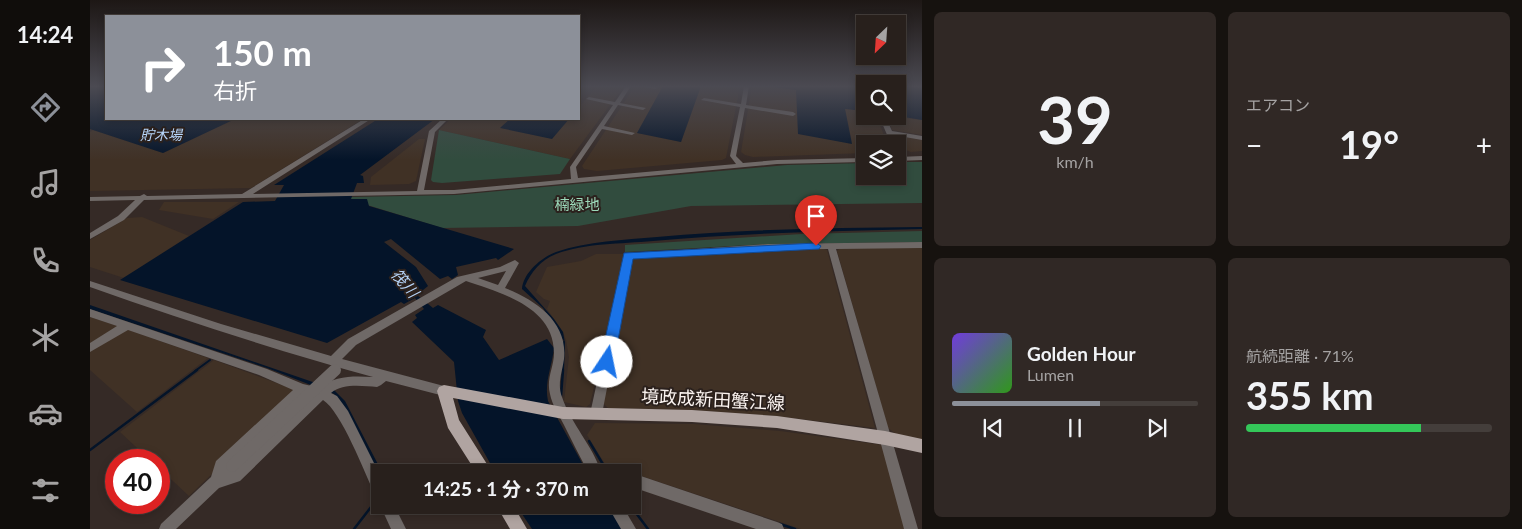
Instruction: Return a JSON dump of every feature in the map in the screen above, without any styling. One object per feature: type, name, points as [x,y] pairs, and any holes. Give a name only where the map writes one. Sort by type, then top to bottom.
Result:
[{"type":"main road","name":"境政成新田蟹江線","points":[[448,392],[563,414],[692,416],[777,422],[885,438],[922,446]]},
{"type":"main road","points":[[448,392],[453,423],[479,464]]},
{"type":"main road","points":[[510,514],[520,529]]},
{"type":"street","points":[[575,178],[573,167],[612,111]]},
{"type":"street","points":[[740,164],[733,156],[742,111]]},
{"type":"street","points":[[772,111],[793,114]]},
{"type":"street","points":[[251,193],[366,120]]},
{"type":"street","points":[[421,190],[432,131],[445,120]]},
{"type":"street","points":[[886,125],[890,133],[922,138]]},
{"type":"street","points":[[600,127],[632,133]]},
{"type":"street","points":[[906,155],[922,154]]},
{"type":"street","points":[[740,164],[796,157],[856,155]]},
{"type":"street","points":[[906,157],[922,158]]},
{"type":"street","points":[[90,199],[251,193],[421,190],[454,192],[575,178],[740,164],[856,160]]},
{"type":"street","points":[[90,194],[144,196]]},
{"type":"street","points":[[90,236],[121,218],[144,196]]},
{"type":"street","points":[[596,414],[628,256],[768,247],[922,245]]},
{"type":"street","points":[[831,246],[911,529]]},
{"type":"street","points":[[166,529],[336,365],[352,342],[460,279],[502,269],[515,263],[500,289]]},
{"type":"street","points":[[468,278],[516,295],[535,307],[546,320],[558,343],[553,388],[563,414],[591,464]]},
{"type":"street","points":[[90,284],[336,365],[448,392]]},
{"type":"street","points":[[90,313],[263,372],[302,389],[325,390],[349,381],[378,382],[383,376]]},
{"type":"street","points":[[90,348],[126,326]]},
{"type":"street","points":[[216,482],[221,466],[302,389]]},
{"type":"street","points":[[216,482],[235,476],[325,390]]},
{"type":"street","points":[[325,390],[341,410],[371,472]]},
{"type":"street","points":[[641,483],[777,529]]},
{"type":"street","points":[[392,514],[399,529]]},
{"type":"street","points":[[619,514],[628,529]]},
{"type":"shaded area","points":[[580,111],[606,111],[570,159],[439,130],[450,120],[509,120],[501,127],[552,138],[568,120],[580,120]]},
{"type":"shaded area","points":[[619,111],[649,111],[637,133],[681,142],[692,111],[735,111],[726,158],[722,160],[597,171],[584,169],[582,166]]},
{"type":"shaded area","points":[[748,111],[818,111],[852,143],[846,111],[856,111],[856,125],[880,125],[884,135],[856,135],[856,153],[753,157],[741,152]]},
{"type":"shaded area","points":[[906,118],[922,120],[922,135],[892,130],[890,125],[906,125]]},
{"type":"shaded area","points":[[233,120],[361,120],[251,188],[90,191],[90,132],[93,130],[163,153]]},
{"type":"shaded area","points":[[906,137],[922,140],[922,151],[911,152],[906,150]]},
{"type":"shaded area","points":[[419,139],[425,139],[416,181],[409,184],[370,185],[371,177]]},
{"type":"shaded area","points":[[164,202],[239,202],[213,219],[159,210]]},
{"type":"shaded area","points":[[142,217],[189,236],[124,278],[90,267],[90,240],[127,218]]},
{"type":"shaded area","points":[[922,247],[922,439],[896,434],[888,428],[837,251],[840,248]]},
{"type":"shaded area","points":[[827,250],[875,428],[775,416],[691,410],[608,408],[603,403],[632,261],[636,258],[735,251]]},
{"type":"shaded area","points":[[596,254],[625,254],[590,404],[586,407],[564,402],[569,357],[566,340],[563,332],[547,309],[550,301],[544,299],[536,292],[547,267],[581,261]]},
{"type":"shaded area","points":[[90,317],[118,326],[90,346]]},
{"type":"shaded area","points":[[126,329],[208,358],[137,412],[90,370],[90,350]]},
{"type":"shaded area","points":[[214,360],[293,389],[291,397],[217,466],[212,474],[189,496],[170,478],[170,449],[138,449],[120,432]]},
{"type":"shaded area","points":[[595,423],[694,424],[780,431],[883,445],[907,529],[801,529],[641,476],[641,464],[605,464],[587,435]]},
{"type":"green space","points":[[439,130],[570,159],[560,174],[442,183],[433,182],[431,180]]},
{"type":"green space","name":"楠緑地","points":[[906,162],[922,162],[922,203],[691,206],[578,226],[442,228],[351,200],[351,197],[456,195],[787,165],[856,163],[856,185],[906,185]]},
{"type":"green space","points":[[922,231],[922,242],[769,244],[625,252],[625,245],[802,234]]},
{"type":"water","name":"貯木場","points":[[90,111],[105,111],[105,120],[233,120],[163,153],[90,129]]},
{"type":"water","points":[[649,111],[692,111],[681,142],[637,133]]},
{"type":"water","points":[[797,111],[845,111],[852,144],[798,134]]},
{"type":"water","points":[[906,111],[922,111],[922,120],[906,117]]},
{"type":"water","name":"筏川","points":[[376,120],[434,120],[360,175],[363,176],[364,183],[357,183],[351,199],[367,199],[369,206],[514,249],[498,260],[496,258],[456,267],[458,275],[452,279],[448,276],[440,279],[391,239],[384,242],[416,267],[428,286],[417,295],[433,308],[438,305],[486,330],[483,337],[499,360],[547,339],[554,348],[548,381],[548,401],[583,464],[491,464],[462,413],[458,401],[454,362],[412,322],[417,318],[415,315],[424,309],[415,298],[404,304],[401,302],[327,343],[120,280],[243,202],[275,201],[284,185],[274,185]]},
{"type":"water","points":[[509,120],[568,120],[552,139],[500,128]]},
{"type":"water","points":[[922,227],[922,229],[686,238],[591,246],[567,250],[556,254],[537,267],[525,286],[554,319],[563,332],[565,343],[543,308],[522,289],[526,277],[534,266],[545,258],[568,248],[593,243],[723,232]]},
{"type":"water","points":[[90,305],[333,389],[345,401],[378,464],[373,464],[340,401],[334,394],[267,368],[90,309]]},
{"type":"water","points":[[522,514],[614,514],[623,529],[532,529]]},
{"type":"waterway","points":[[563,371],[564,342]]},
{"type":"waterway","points":[[195,371],[210,360]]},
{"type":"waterway","points":[[90,450],[197,370]]},
{"type":"waterway","points":[[561,396],[563,370]]},
{"type":"waterway","points":[[589,441],[603,464]]},
{"type":"waterway","points":[[354,529],[371,507]]},
{"type":"waterway","points":[[637,514],[648,529]]},
{"type":"waterway","points":[[780,524],[795,529]]},
{"type":"route","points":[[607,362],[628,256],[768,247],[816,246]]}]
